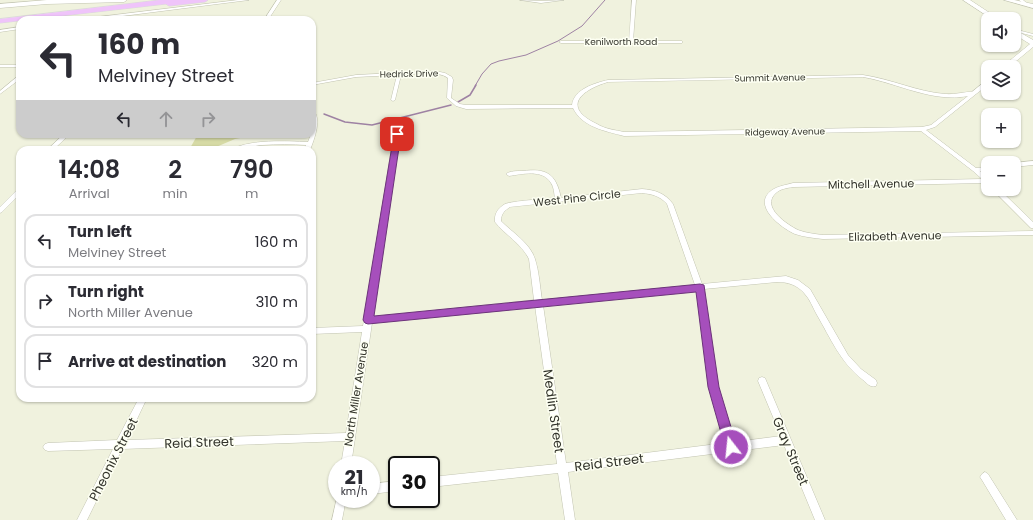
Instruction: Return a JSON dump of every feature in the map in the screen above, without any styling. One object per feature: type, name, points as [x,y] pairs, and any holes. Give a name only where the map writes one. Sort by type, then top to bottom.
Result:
[{"type":"highway","points":[[42,16],[178,0]]},
{"type":"highway","points":[[70,16],[205,0]]},
{"type":"highway","points":[[0,21],[16,19]]},
{"type":"highway","points":[[0,24],[16,22]]},
{"type":"street","points":[[0,6],[47,2],[124,0]]},
{"type":"street","points":[[114,16],[247,0]]},
{"type":"street","points":[[269,16],[280,0]]},
{"type":"street","points":[[522,0],[541,2],[562,0]]},
{"type":"street","points":[[631,42],[634,0]]},
{"type":"street","points":[[966,0],[985,12]]},
{"type":"street","points":[[1007,0],[1033,6]]},
{"type":"street","points":[[1021,0],[1026,4]]},
{"type":"street","points":[[0,31],[16,29]]},
{"type":"street","points":[[1021,32],[1033,35]]},
{"type":"street","points":[[1014,60],[1033,44],[1021,35]]},
{"type":"street","name":"Kenilworth Road","points":[[561,42],[681,42]]},
{"type":"street","points":[[0,66],[16,66]]},
{"type":"street","name":"Hedrick Drive","points":[[316,83],[356,76],[400,75],[423,72],[446,74],[451,76],[452,80],[449,98],[458,106],[466,108],[575,106]]},
{"type":"street","points":[[393,100],[400,75]]},
{"type":"street","name":"Summit Avenue","points":[[575,106],[576,99],[580,93],[587,88],[596,84],[620,80],[863,76],[881,79],[934,95],[958,96],[974,93]]},
{"type":"street","points":[[0,93],[16,80]]},
{"type":"street","name":"Ridgeway Avenue","points":[[575,106],[578,113],[585,120],[596,126],[624,134],[922,129],[933,126],[981,88]]},
{"type":"street","points":[[922,129],[981,176]]},
{"type":"street","name":"North Miller Avenue","points":[[347,456],[397,134]]},
{"type":"street","points":[[54,146],[63,138]]},
{"type":"street","points":[[251,146],[279,142],[310,144],[312,138]]},
{"type":"street","points":[[1021,165],[1033,163]]},
{"type":"street","points":[[975,170],[981,169]]},
{"type":"street","points":[[509,174],[534,172],[546,176],[554,182],[558,199]]},
{"type":"street","name":"Mitchell Avenue","points":[[769,206],[769,195],[774,190],[782,186],[981,182]]},
{"type":"street","name":"West Pine Circle","points":[[538,302],[532,259],[529,252],[498,222],[497,216],[501,210],[508,205],[642,192],[659,194],[666,198],[670,204],[700,288]]},
{"type":"street","points":[[0,211],[16,194]]},
{"type":"street","points":[[1002,196],[1033,226]]},
{"type":"street","name":"Elizabeth Avenue","points":[[769,206],[773,214],[780,222],[793,230],[808,235],[823,237],[1033,233]]},
{"type":"street","points":[[368,320],[538,302],[786,279],[795,282],[807,291],[813,299],[835,342],[845,356],[858,371],[873,383]]},
{"type":"street","points":[[700,288],[714,387],[731,447]]},
{"type":"street","name":"Medlin Street","points":[[538,302],[570,520]]},
{"type":"street","points":[[316,331],[366,329]]},
{"type":"street","name":"Gray Street","points":[[762,381],[820,520]]},
{"type":"street","name":"Pheonix Street","points":[[82,520],[141,402]]},
{"type":"street","name":"Reid Street","points":[[48,447],[349,437]]},
{"type":"street","name":"Reid Street","points":[[440,481],[563,468],[786,440]]},
{"type":"street","points":[[985,477],[1012,520]]},
{"type":"street","points":[[337,520],[339,508]]},
{"type":"green space","points":[[196,138],[240,138],[218,146],[191,146]]},
{"type":"waterway","points":[[475,86],[482,74],[491,64],[526,55],[558,41],[582,26],[605,0]]},
{"type":"waterway","points":[[458,102],[470,95],[476,85]]},
{"type":"waterway","points":[[324,114],[345,122],[372,125],[451,105]]},
{"type":"route","points":[[397,134],[368,320],[538,302],[700,288],[714,387],[731,447]]}]
